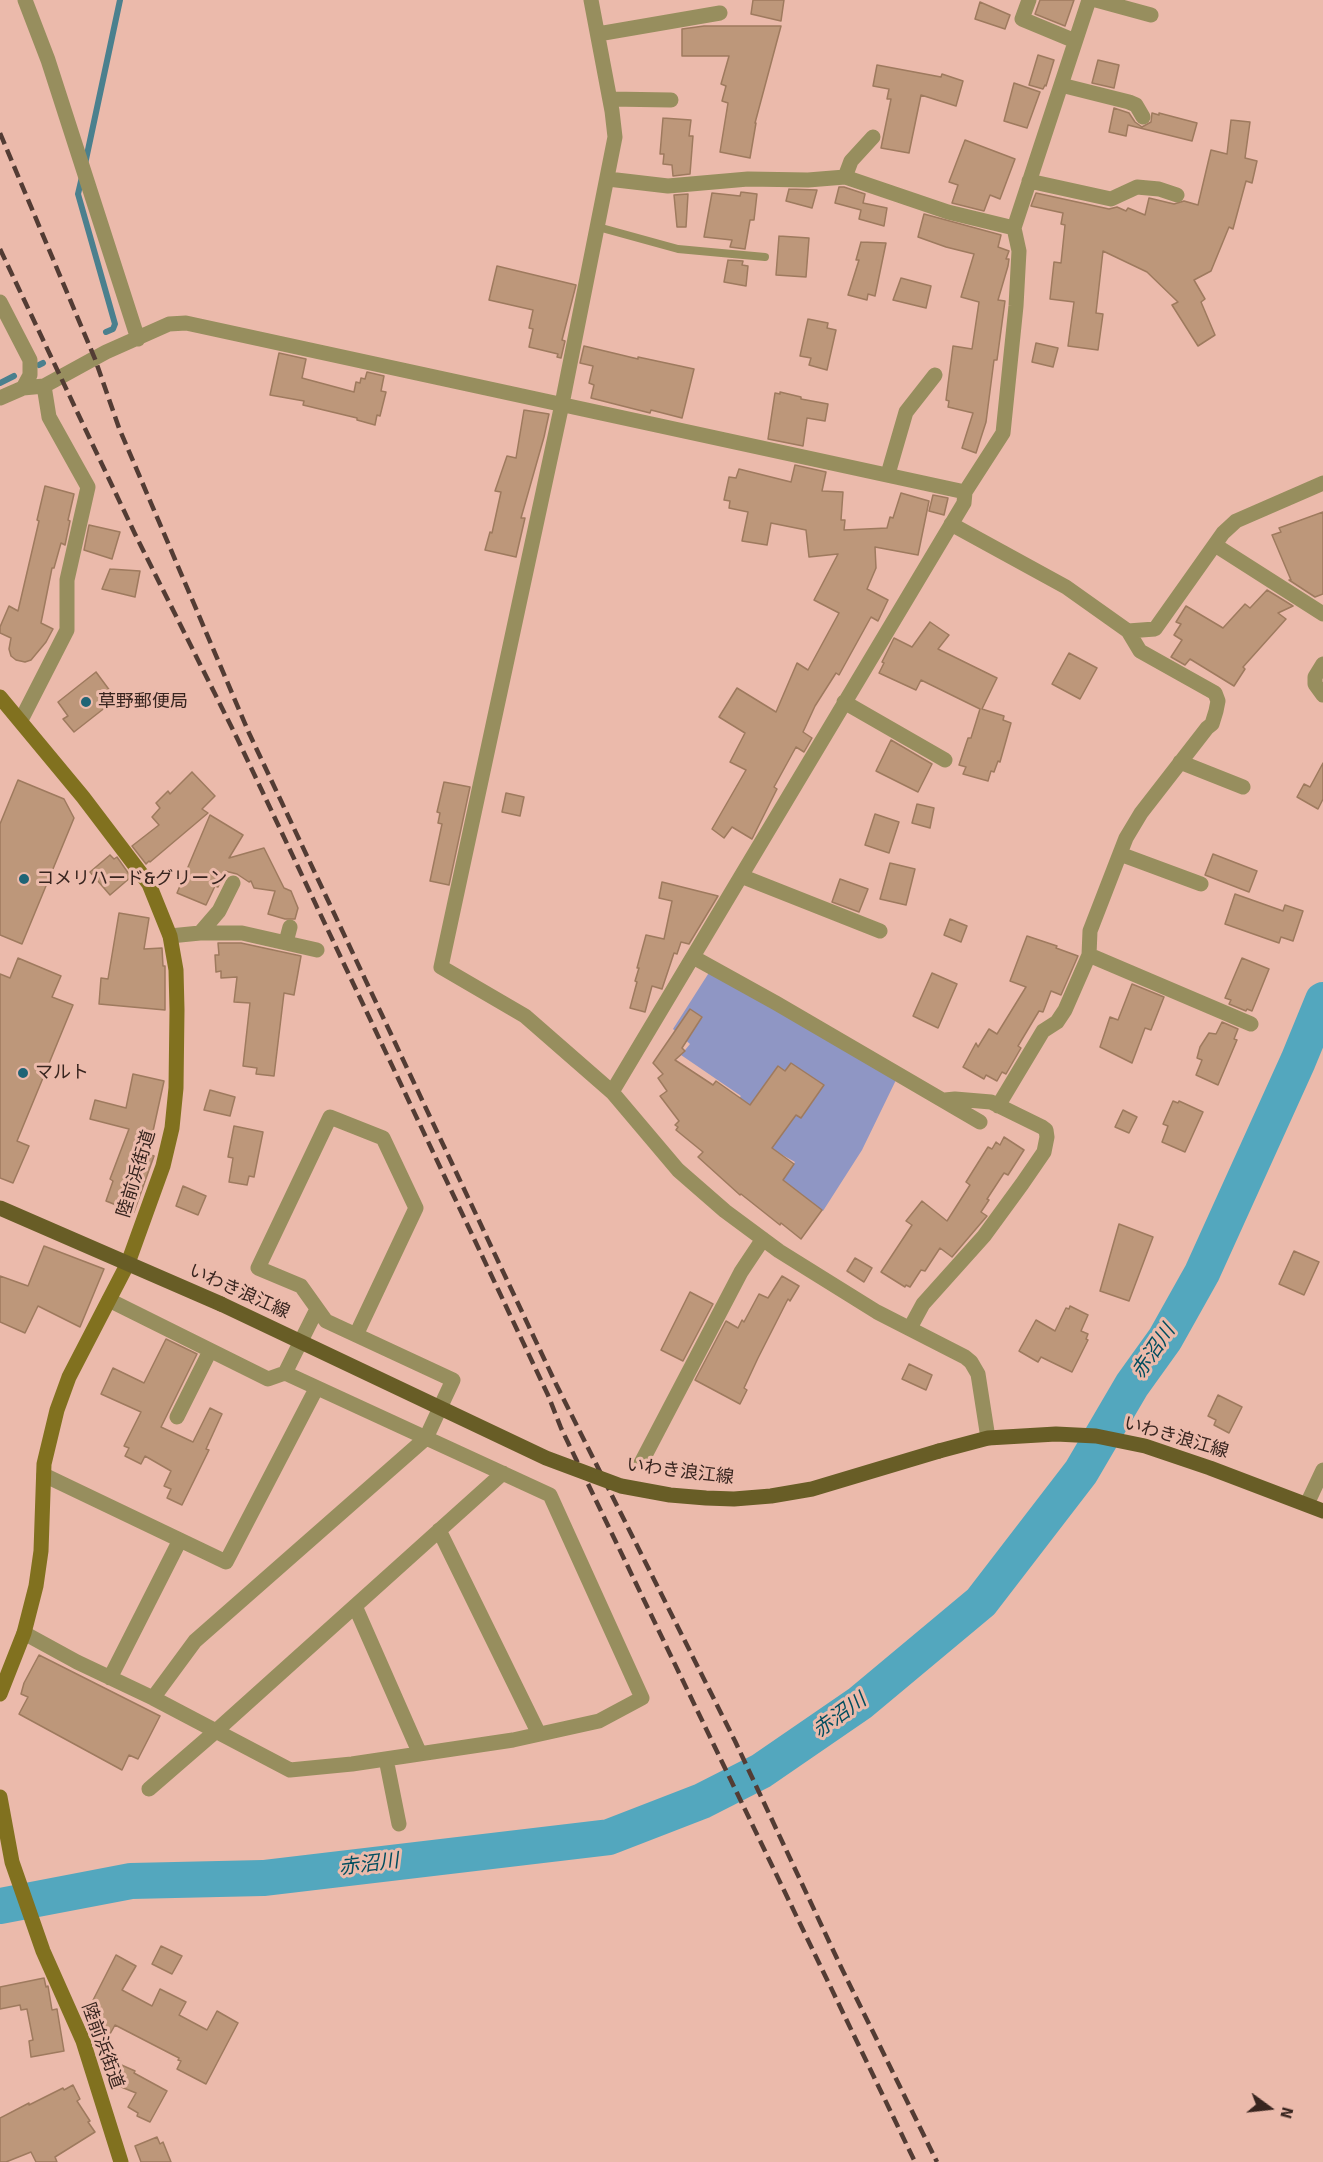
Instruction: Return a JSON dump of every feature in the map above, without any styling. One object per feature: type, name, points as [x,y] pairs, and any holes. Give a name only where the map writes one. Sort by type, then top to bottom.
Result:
[{"type":"main road","name":"いわき浪江線","points":[[0,1208],[221,1304],[546,1458],[621,1486],[670,1495],[706,1498],[771,1497],[841,1481],[988,1438],[1056,1434],[1096,1436],[1145,1446],[1210,1467],[1323,1511]]},
{"type":"street","points":[[25,0],[48,60],[138,339]]},
{"type":"street","points":[[591,0],[615,137],[562,404],[441,967],[525,1016],[612,1092],[678,1170],[725,1211],[763,1239],[877,1312],[956,1350],[971,1362],[978,1374],[988,1438]]},
{"type":"street","points":[[1029,0],[1022,19],[1075,41]]},
{"type":"street","points":[[612,1092],[951,524],[964,502],[965,492],[1003,432],[1019,251],[1014,228],[1089,0]]},
{"type":"street","points":[[1096,0],[1151,15]]},
{"type":"street","points":[[598,34],[720,14]]},
{"type":"street","points":[[1061,85],[1130,102],[1136,105],[1143,117]]},
{"type":"street","points":[[610,99],[671,100]]},
{"type":"street","points":[[845,177],[852,161],[873,138]]},
{"type":"street","points":[[608,179],[668,186],[748,179],[808,180],[845,177],[948,212],[1014,228]]},
{"type":"street","points":[[1029,181],[1111,199],[1137,187],[1159,189],[1177,195]]},
{"type":"street","points":[[0,302],[30,360],[30,375],[23,388]]},
{"type":"street","points":[[0,398],[23,388],[44,386],[106,352],[169,324],[197,325],[965,492]]},
{"type":"street","points":[[888,474],[906,412],[935,375]]},
{"type":"street","points":[[21,720],[67,630],[67,580],[88,487],[49,417],[44,386]]},
{"type":"street","points":[[1128,632],[1155,629],[1215,545],[1236,520],[1323,483]]},
{"type":"street","points":[[951,524],[1066,587],[1128,632],[1140,651],[1215,693],[1218,701],[1212,724],[1141,813],[1126,838],[1090,931],[1089,955],[1065,1010],[1057,1022],[1043,1031],[998,1106]]},
{"type":"street","points":[[1215,545],[1323,614]]},
{"type":"street","points":[[1323,664],[1315,677],[1315,684],[1323,695]]},
{"type":"street","name":"陸前浜街道","points":[[0,697],[21,720],[149,884],[170,936],[176,970],[177,1010],[176,1088],[172,1128],[163,1166],[128,1263],[69,1377],[57,1410],[45,1464],[36,1586],[24,1632],[0,1694]]},
{"type":"street","points":[[844,702],[945,760]]},
{"type":"street","points":[[1180,762],[1243,787]]},
{"type":"street","points":[[1120,854],[1201,884]]},
{"type":"street","points":[[741,876],[880,931]]},
{"type":"street","points":[[200,933],[219,911],[233,883]]},
{"type":"street","points":[[170,936],[200,933],[288,936],[317,950]]},
{"type":"street","points":[[1089,955],[1251,1024]]},
{"type":"street","points":[[693,957],[786,1008],[980,1122]]},
{"type":"street","points":[[910,1328],[923,1304],[984,1236],[1044,1152],[1047,1137],[1046,1130],[998,1106],[982,1102],[945,1100]]},
{"type":"street","points":[[153,1698],[195,1641],[426,1437],[453,1380],[356,1335],[326,1321],[301,1286],[258,1268],[330,1117],[383,1138],[416,1208],[356,1335]]},
{"type":"street","points":[[641,1463],[741,1272],[763,1239]]},
{"type":"street","points":[[109,1300],[268,1379],[285,1373],[317,1309]]},
{"type":"street","points":[[177,1417],[210,1351]]},
{"type":"street","points":[[24,1632],[290,1770],[386,1759],[539,1734],[599,1721],[642,1698],[550,1495],[285,1373]]},
{"type":"street","points":[[44,1475],[226,1562],[316,1389]]},
{"type":"street","points":[[1307,1504],[1323,1470]]},
{"type":"street","points":[[149,1789],[503,1473]]},
{"type":"street","points":[[439,1530],[539,1734]]},
{"type":"street","points":[[110,1678],[180,1540]]},
{"type":"street","points":[[355,1606],[420,1754]]},
{"type":"street","points":[[386,1759],[399,1824]]},
{"type":"street","name":"陸前浜街道","points":[[1,1806],[14,1867],[42,1946],[83,2041],[121,2162]]},
{"type":"lane","points":[[598,227],[678,249],[765,257]]},
{"type":"shaded area","points":[[710,971],[896,1080],[862,1150],[823,1211],[782,1181],[795,1162],[770,1148],[728,1111],[741,1096],[681,1055],[690,1044],[673,1029]]},
{"type":"building","points":[[753,0],[784,0],[781,21],[751,14]]},
{"type":"building","points":[[1040,0],[1074,0],[1065,26],[1035,14]]},
{"type":"building","points":[[980,2],[1010,15],[1005,29],[975,19]]},
{"type":"building","points":[[704,26],[781,26],[755,123],[750,158],[720,152],[728,103],[722,101],[726,86],[721,84],[729,56],[682,56],[682,29]]},
{"type":"building","points":[[1038,55],[1054,60],[1043,89],[1029,85]]},
{"type":"building","points":[[1098,60],[1119,65],[1114,88],[1092,83]]},
{"type":"building","points":[[877,65],[941,77],[942,74],[963,81],[956,106],[921,95],[909,153],[881,148],[891,99],[887,99],[889,89],[873,86]]},
{"type":"building","points":[[1014,83],[1040,92],[1027,128],[1004,121]]},
{"type":"building","points":[[1114,108],[1129,113],[1142,127],[1151,122],[1152,113],[1197,123],[1192,141],[1128,125],[1126,136],[1109,132]]},
{"type":"building","points":[[663,118],[691,120],[689,136],[693,136],[690,174],[673,176],[672,165],[663,164],[664,154],[660,154]]},
{"type":"building","points":[[1231,120],[1250,122],[1245,158],[1257,161],[1252,183],[1246,181],[1233,229],[1229,227],[1211,271],[1194,280],[1205,299],[1201,302],[1215,335],[1198,346],[1172,305],[1178,302],[1147,272],[1103,251],[1096,313],[1103,314],[1098,350],[1068,346],[1074,302],[1050,299],[1054,262],[1061,263],[1065,225],[1061,224],[1063,213],[1031,206],[1036,193],[1109,209],[1117,207],[1126,211],[1128,208],[1145,215],[1149,198],[1174,204],[1184,201],[1198,205],[1211,150],[1227,154]]},
{"type":"building","points":[[965,140],[1015,159],[1000,199],[990,195],[984,211],[952,203],[958,185],[949,182]]},
{"type":"building","points":[[839,187],[865,194],[863,203],[887,208],[884,226],[859,219],[861,210],[835,203]]},
{"type":"building","points":[[789,189],[817,190],[812,208],[786,201]]},
{"type":"building","points":[[741,192],[757,194],[754,220],[750,220],[745,249],[730,247],[732,240],[704,237],[712,193],[740,196]]},
{"type":"building","points":[[688,194],[686,227],[677,227],[674,195]]},
{"type":"building","points":[[924,214],[1001,235],[998,247],[1009,251],[1006,259],[1009,259],[1008,266],[998,300],[1005,301],[997,360],[994,360],[986,422],[976,453],[962,448],[973,413],[948,407],[949,401],[946,400],[953,346],[972,349],[979,302],[961,297],[974,254],[918,237]]},
{"type":"building","points":[[779,236],[809,238],[806,277],[776,275]]},
{"type":"building","points":[[861,242],[886,243],[875,296],[868,294],[867,300],[848,295],[859,260],[856,260]]},
{"type":"building","points":[[728,260],[743,261],[742,265],[748,266],[746,286],[724,282]]},
{"type":"building","points":[[497,266],[576,285],[562,340],[565,341],[561,358],[557,357],[558,354],[529,347],[533,329],[529,328],[533,310],[489,300]]},
{"type":"building","points":[[901,278],[931,286],[926,308],[893,300]]},
{"type":"building","points":[[808,319],[828,323],[827,328],[836,330],[827,370],[809,365],[811,358],[800,356]]},
{"type":"building","points":[[1036,343],[1058,348],[1053,367],[1032,362]]},
{"type":"building","points":[[584,346],[694,369],[682,418],[651,410],[650,413],[591,398],[594,385],[589,383],[593,366],[580,363]]},
{"type":"building","points":[[279,353],[306,359],[302,378],[354,392],[356,382],[360,383],[361,378],[365,379],[367,372],[384,376],[381,391],[386,392],[380,416],[377,415],[375,425],[357,420],[357,418],[303,405],[304,401],[270,395]]},
{"type":"building","points":[[780,392],[828,404],[825,421],[807,418],[803,446],[768,439],[775,393],[780,394]]},
{"type":"building","points":[[524,410],[549,414],[521,518],[525,518],[516,557],[485,550],[490,532],[492,533],[501,492],[495,491],[507,456],[516,458]]},
{"type":"building","points":[[795,465],[826,472],[822,491],[843,492],[841,520],[845,520],[844,530],[887,528],[890,517],[893,518],[901,493],[929,501],[918,555],[875,547],[876,568],[867,589],[888,600],[878,621],[871,617],[839,675],[836,673],[815,706],[803,732],[812,738],[804,752],[796,747],[774,787],[777,789],[752,839],[732,827],[724,838],[712,829],[746,770],[730,762],[745,733],[719,717],[737,688],[776,712],[797,663],[808,670],[839,613],[814,600],[838,554],[809,557],[806,530],[771,523],[767,545],[742,541],[748,512],[729,508],[730,501],[724,500],[729,477],[736,478],[739,469],[791,482]]},
{"type":"building","points":[[45,486],[74,494],[65,545],[61,543],[54,568],[52,568],[41,623],[53,629],[46,642],[31,660],[25,662],[11,656],[9,649],[11,638],[0,633],[0,627],[9,606],[18,611]]},
{"type":"building","points":[[933,495],[948,498],[944,515],[929,511]]},
{"type":"building","points":[[1323,512],[1323,594],[1315,597],[1289,580],[1291,580],[1272,535],[1281,532],[1279,528]]},
{"type":"building","points":[[89,525],[120,532],[112,559],[84,550]]},
{"type":"building","points":[[110,569],[140,571],[135,597],[102,589]]},
{"type":"building","points":[[1267,590],[1293,606],[1278,613],[1286,619],[1243,667],[1245,669],[1234,686],[1190,659],[1185,665],[1171,657],[1182,640],[1174,635],[1181,624],[1176,622],[1186,606],[1223,628],[1245,604],[1250,608]]},
{"type":"building","points":[[930,622],[949,635],[938,649],[997,678],[982,709],[1004,716],[1003,720],[1011,723],[1000,762],[998,761],[994,772],[991,771],[988,781],[963,774],[966,767],[959,765],[980,709],[921,680],[916,690],[879,673],[894,638],[912,647]]},
{"type":"building","points":[[1069,653],[1097,668],[1080,699],[1052,684]]},
{"type":"building","points":[[96,672],[116,699],[74,732],[63,719],[68,716],[58,702]]},
{"type":"building","points":[[891,740],[932,764],[918,792],[876,771]]},
{"type":"building","points":[[1323,763],[1323,799],[1318,809],[1297,797],[1304,784],[1310,787]]},
{"type":"building","points":[[192,772],[215,796],[202,809],[208,813],[146,864],[132,846],[159,825],[152,817],[160,808],[156,803],[168,791],[170,794]]},
{"type":"building","name":"コメリハード&グリーン","points":[[18,780],[64,799],[74,818],[22,944],[0,935],[0,824]]},
{"type":"building","points":[[444,782],[470,787],[449,885],[430,881],[442,824],[438,823],[440,813],[437,812]]},
{"type":"building","points":[[506,793],[524,797],[520,816],[502,812]]},
{"type":"building","points":[[917,804],[934,808],[930,828],[912,823]]},
{"type":"building","points":[[875,814],[899,822],[889,853],[865,845]]},
{"type":"building","points":[[210,815],[243,835],[229,858],[264,848],[284,888],[291,891],[298,908],[295,919],[285,919],[268,914],[275,891],[254,888],[251,881],[225,871],[206,905],[177,893]]},
{"type":"building","points":[[1213,854],[1257,871],[1249,892],[1205,875]]},
{"type":"building","points":[[110,855],[114,859],[117,857],[131,877],[110,895],[90,872]]},
{"type":"building","points":[[890,863],[915,869],[906,905],[880,899]]},
{"type":"building","points":[[840,879],[868,889],[859,912],[832,902]]},
{"type":"building","points":[[662,882],[718,896],[689,944],[681,942],[677,954],[674,953],[662,989],[652,986],[645,1012],[630,1008],[646,935],[664,939],[672,901],[659,898]]},
{"type":"building","points":[[1235,894],[1283,911],[1285,905],[1303,911],[1293,941],[1281,937],[1279,943],[1225,924]]},
{"type":"building","points":[[119,913],[149,918],[144,949],[162,948],[163,966],[165,966],[165,1010],[99,1004],[101,978],[108,979]]},
{"type":"building","points":[[950,919],[967,926],[961,942],[944,935]]},
{"type":"building","points":[[1027,936],[1078,956],[1061,995],[1051,991],[1043,1012],[1039,1011],[1018,1046],[1021,1048],[1006,1074],[1002,1072],[997,1081],[986,1075],[984,1079],[963,1067],[976,1043],[978,1047],[989,1029],[997,1034],[1026,987],[1010,981]]},
{"type":"building","points":[[218,943],[241,943],[301,956],[294,995],[284,993],[274,1076],[256,1074],[257,1068],[243,1066],[250,1003],[234,1002],[237,977],[221,978],[221,971],[216,972],[215,955],[219,955]]},
{"type":"building","name":"マルト","points":[[18,958],[61,976],[52,997],[73,1005],[17,1141],[29,1146],[13,1183],[0,1178],[0,974],[10,978]]},
{"type":"building","points":[[1242,958],[1269,969],[1252,1011],[1229,1004],[1231,1000],[1225,998]]},
{"type":"building","points":[[932,973],[957,984],[938,1028],[913,1016]]},
{"type":"building","points":[[1132,984],[1164,997],[1151,1030],[1145,1028],[1132,1063],[1100,1047],[1110,1017],[1118,1020]]},
{"type":"building","points":[[690,1009],[702,1017],[682,1048],[685,1051],[675,1060],[713,1085],[716,1081],[750,1105],[778,1066],[785,1071],[791,1063],[824,1085],[801,1118],[796,1115],[772,1148],[794,1164],[783,1180],[822,1210],[801,1239],[740,1195],[698,1157],[703,1152],[676,1130],[678,1127],[675,1125],[679,1121],[660,1096],[667,1091],[658,1078],[663,1074],[653,1063]]},
{"type":"building","points":[[1222,1022],[1238,1029],[1234,1039],[1237,1040],[1218,1085],[1196,1075],[1202,1060],[1197,1058],[1200,1047],[1209,1033],[1216,1034]]},
{"type":"building","points":[[133,1074],[164,1081],[148,1154],[154,1156],[134,1212],[106,1201],[113,1181],[110,1179],[129,1129],[90,1119],[95,1100],[126,1108]]},
{"type":"building","points":[[210,1090],[235,1097],[230,1116],[204,1110]]},
{"type":"building","points":[[1173,1101],[1178,1103],[1179,1101],[1203,1112],[1185,1152],[1162,1142],[1168,1126],[1163,1124]]},
{"type":"building","points":[[1123,1110],[1137,1117],[1129,1133],[1115,1127]]},
{"type":"building","points":[[234,1126],[263,1132],[254,1177],[249,1176],[247,1185],[229,1182],[233,1158],[228,1157]]},
{"type":"building","points":[[1004,1137],[1024,1150],[1008,1175],[1004,1173],[987,1199],[989,1200],[981,1212],[987,1216],[952,1257],[940,1248],[925,1271],[921,1270],[910,1287],[906,1285],[905,1287],[881,1272],[912,1225],[906,1221],[922,1201],[947,1221],[970,1185],[966,1182],[988,1147],[992,1149],[996,1142],[1000,1145]]},
{"type":"building","points":[[183,1186],[206,1196],[198,1215],[176,1206]]},
{"type":"building","points":[[1119,1224],[1153,1237],[1129,1301],[1100,1291]]},
{"type":"building","points":[[44,1246],[104,1269],[80,1327],[38,1306],[25,1333],[0,1322],[0,1276],[28,1286]]},
{"type":"building","points":[[1294,1251],[1319,1262],[1304,1295],[1279,1284]]},
{"type":"building","points":[[855,1258],[872,1268],[864,1282],[847,1271]]},
{"type":"building","points":[[782,1276],[799,1286],[790,1301],[788,1299],[758,1358],[744,1388],[747,1390],[740,1404],[695,1380],[726,1321],[738,1328],[742,1320],[744,1322],[759,1294],[768,1298]]},
{"type":"building","points":[[690,1292],[713,1304],[683,1361],[661,1350]]},
{"type":"building","points":[[1070,1306],[1088,1315],[1081,1331],[1088,1334],[1086,1339],[1088,1340],[1072,1372],[1041,1357],[1038,1362],[1019,1351],[1036,1320],[1055,1331],[1066,1308],[1069,1309]]},
{"type":"building","points":[[166,1339],[197,1354],[161,1427],[193,1442],[210,1408],[222,1414],[206,1449],[209,1450],[182,1505],[167,1498],[171,1489],[164,1486],[171,1471],[145,1456],[141,1464],[125,1456],[129,1448],[124,1446],[141,1412],[101,1394],[113,1368],[144,1383]]},
{"type":"building","points":[[909,1364],[932,1375],[926,1390],[902,1379]]},
{"type":"building","points":[[1218,1395],[1242,1407],[1229,1433],[1214,1425],[1216,1420],[1208,1416]]},
{"type":"building","points":[[39,1655],[160,1716],[138,1759],[129,1755],[122,1770],[19,1714],[28,1697],[21,1694],[24,1683]]},
{"type":"building","points":[[161,1946],[182,1956],[172,1974],[152,1964]]},
{"type":"building","points":[[116,1955],[136,1966],[122,1990],[152,2006],[160,1989],[186,2002],[179,2015],[207,2030],[217,2011],[238,2023],[206,2084],[177,2069],[181,2061],[178,2060],[179,2058],[115,2025],[110,2034],[93,2025],[97,2017],[87,2012]]},
{"type":"building","points":[[44,1978],[46,1987],[48,1986],[52,2010],[57,2009],[64,2051],[31,2057],[29,2041],[33,2040],[27,2009],[21,2010],[20,2005],[0,2009],[0,1987]]},
{"type":"building","points":[[99,2055],[135,2071],[134,2073],[167,2091],[150,2122],[137,2116],[138,2113],[128,2107],[136,2093],[109,2082]]},
{"type":"building","points":[[73,2085],[80,2099],[77,2101],[95,2132],[55,2157],[57,2162],[36,2162],[31,2152],[6,2162],[0,2162],[0,2118]]},
{"type":"building","points":[[157,2137],[160,2144],[163,2142],[171,2162],[141,2162],[135,2146]]},
{"type":"waterway","points":[[85,164],[120,0]]},
{"type":"waterway","points":[[82,177],[78,194],[115,324],[113,329],[106,332]]},
{"type":"waterway","points":[[39,365],[43,363]]},
{"type":"waterway","points":[[0,383],[14,376]]},
{"type":"waterway","name":"赤沼川","points":[[0,1906],[131,1881],[263,1878],[609,1837],[702,1801],[761,1771],[860,1703],[981,1602],[1081,1472],[1132,1385],[1165,1339],[1202,1273],[1298,1061],[1323,1000]]},
{"type":"railway","points":[[0,133],[95,359],[119,428],[249,733],[556,1384],[735,1741],[841,1967],[937,2162]]},
{"type":"railway","points":[[0,249],[135,534],[237,738],[548,1395],[561,1428],[915,2162]]},
{"type":"place","name":"草野郵便局","points":[[86,702]]},
{"type":"place","name":"コメリハード&グリーン","points":[[24,879]]},
{"type":"place","name":"マルト","points":[[23,1073]]}]
